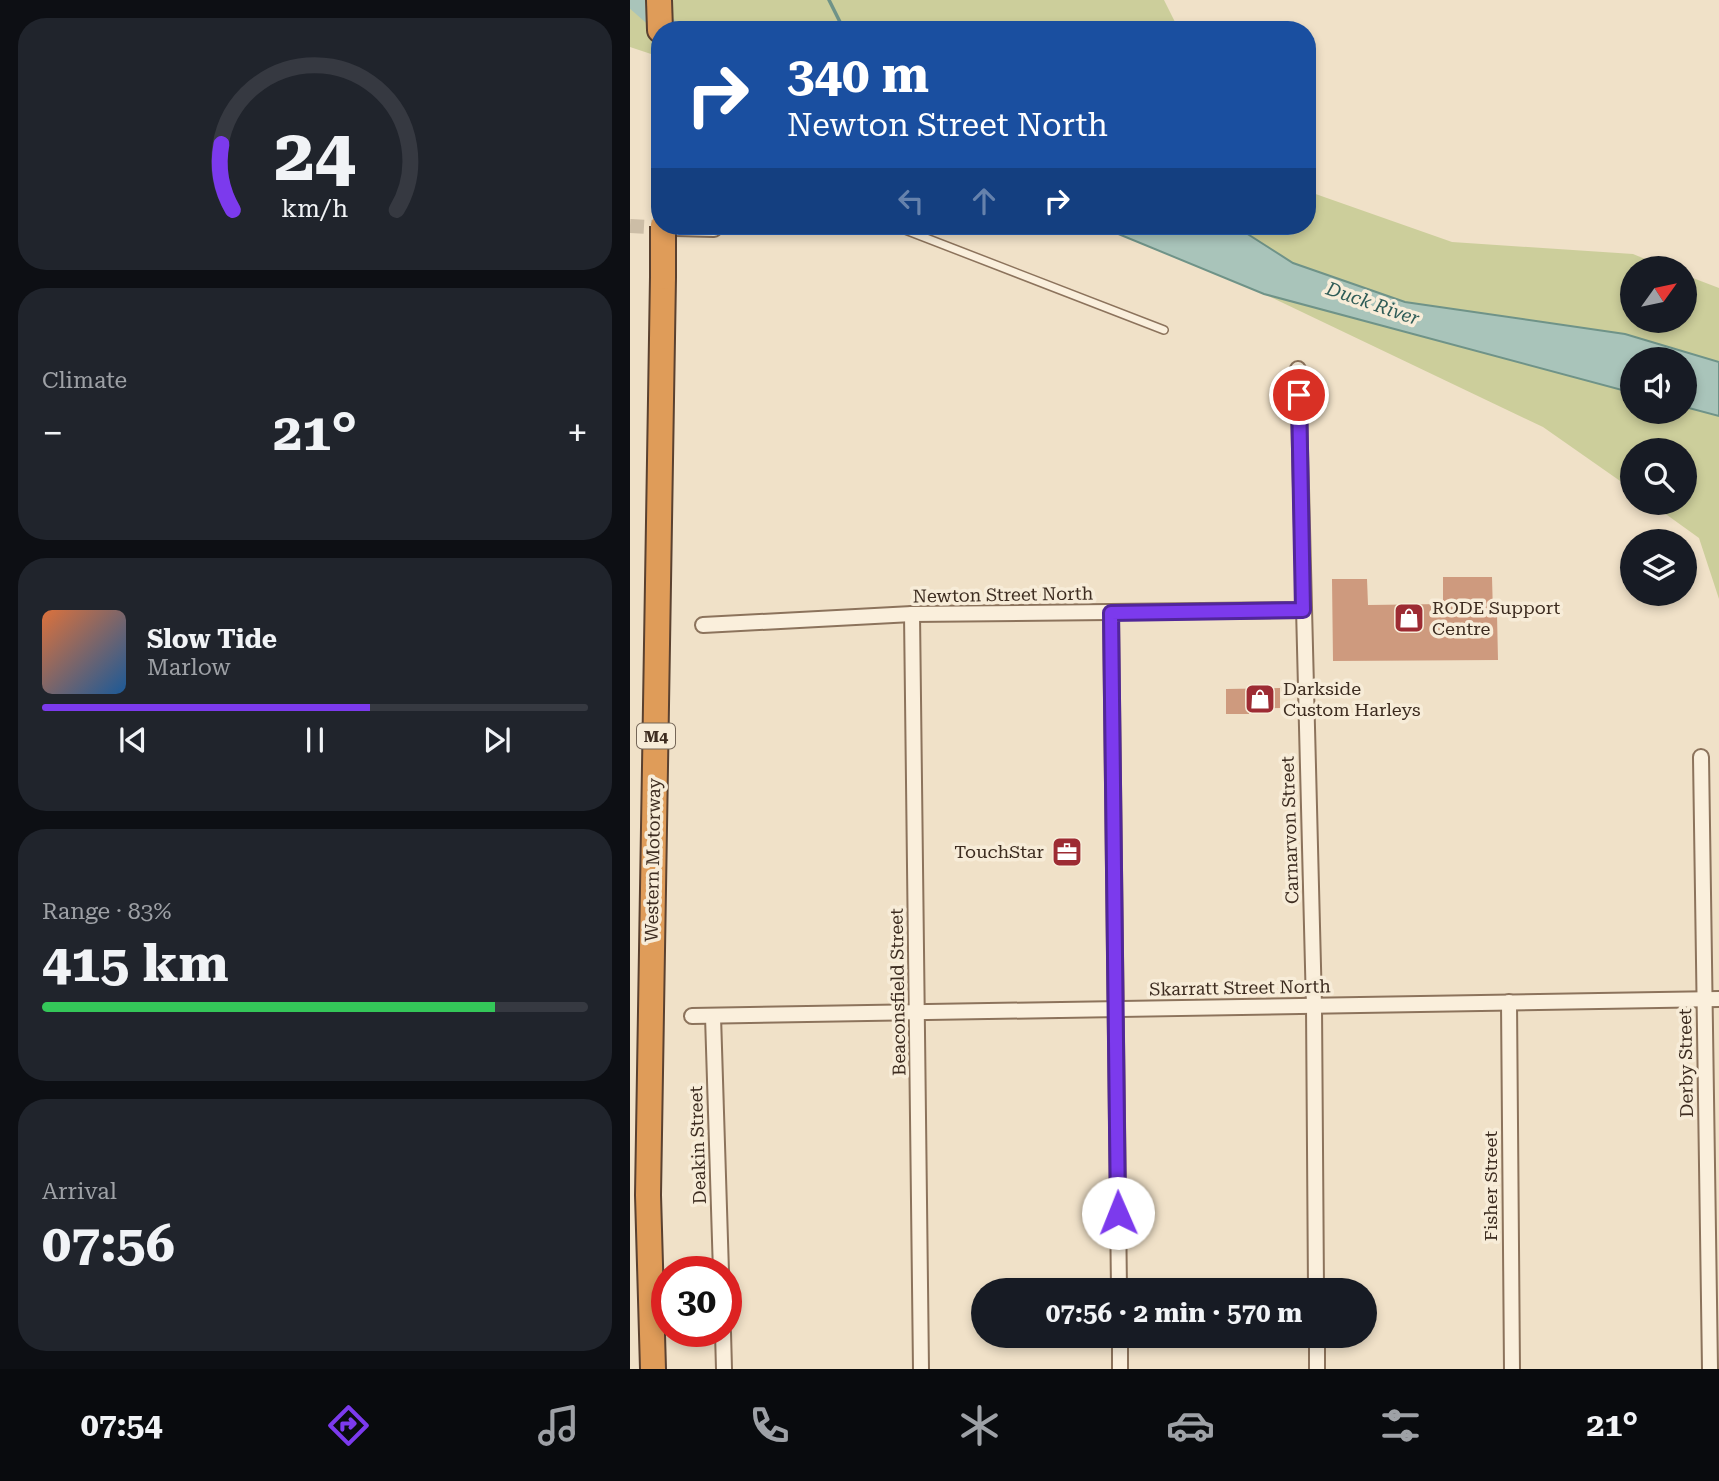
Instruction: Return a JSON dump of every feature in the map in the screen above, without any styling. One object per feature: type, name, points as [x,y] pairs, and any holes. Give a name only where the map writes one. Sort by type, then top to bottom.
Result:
[{"type":"highway","points":[[659,0],[660,21]]},
{"type":"highway","name":"Western Motorway","points":[[653,1369],[648,1195],[663,276],[669,235]]},
{"type":"street","name":"Carnarvon Street","points":[[1298,369],[1314,1006],[1316,1278]]},
{"type":"street","name":"Newton Street North","points":[[703,625],[912,614],[1303,610]]},
{"type":"street","points":[[1111,613],[1119,1278]]},
{"type":"street","name":"Beaconsfield Street","points":[[912,614],[921,1369]]},
{"type":"street","name":"Derby Street","points":[[1701,757],[1712,999],[1710,1369]]},
{"type":"street","name":"Skarratt Street North","points":[[692,1016],[1712,999]]},
{"type":"street","name":"Fisher Street","points":[[1509,1002],[1512,1369]]},
{"type":"street","name":"Deakin Street","points":[[713,1016],[720,1256]]},
{"type":"street","points":[[723,1347],[724,1369]]},
{"type":"street","points":[[1120,1348],[1120,1369]]},
{"type":"street","points":[[1317,1348],[1317,1369]]},
{"type":"lane","points":[[918,235],[1164,330]]},
{"type":"green space","points":[[630,0],[1164,0],[1174,21],[651,21],[651,54],[630,47]]},
{"type":"green space","points":[[1316,194],[1452,242],[1633,254],[1638,256],[1620,256],[1620,333],[1697,333],[1698,280],[1719,288],[1719,362],[1697,355],[1697,347],[1669,347],[1625,334],[1405,302],[1293,263],[1249,235],[1316,235]]},
{"type":"green space","points":[[1264,294],[1620,390],[1620,424],[1697,424],[1697,410],[1719,416],[1719,599],[1697,537],[1697,529],[1686,529],[1667,515],[1697,515],[1697,438],[1620,438],[1620,481],[1543,427]]},
{"type":"water","name":"Duck River","points":[[1121,235],[1249,235],[1293,263],[1405,302],[1625,334],[1669,347],[1620,347],[1620,390],[1264,294]]},
{"type":"water","name":"Duck River","points":[[1697,355],[1719,362],[1719,416],[1697,410]]},
{"type":"building","points":[[1443,577],[1492,577],[1493,614],[1497,614],[1498,660],[1333,661],[1332,579],[1367,579],[1368,605],[1443,604]]},
{"type":"building","points":[[1280,688],[1280,708],[1249,709],[1249,714],[1226,714],[1226,689]]},
{"type":"waterway","name":"Duck River","points":[[636,0],[660,21]]},
{"type":"waterway","points":[[829,0],[840,21]]},
{"type":"tunnel","points":[[630,226],[651,227]]},
{"type":"place","name":"RODE Support Centre","points":[[1409,618]]},
{"type":"place","name":"Darkside Custom Harleys","points":[[1260,699]]},
{"type":"place","name":"TouchStar","points":[[1067,852]]},
{"type":"route","points":[[1118,1213],[1111,613],[1303,610],[1299,395]]}]
